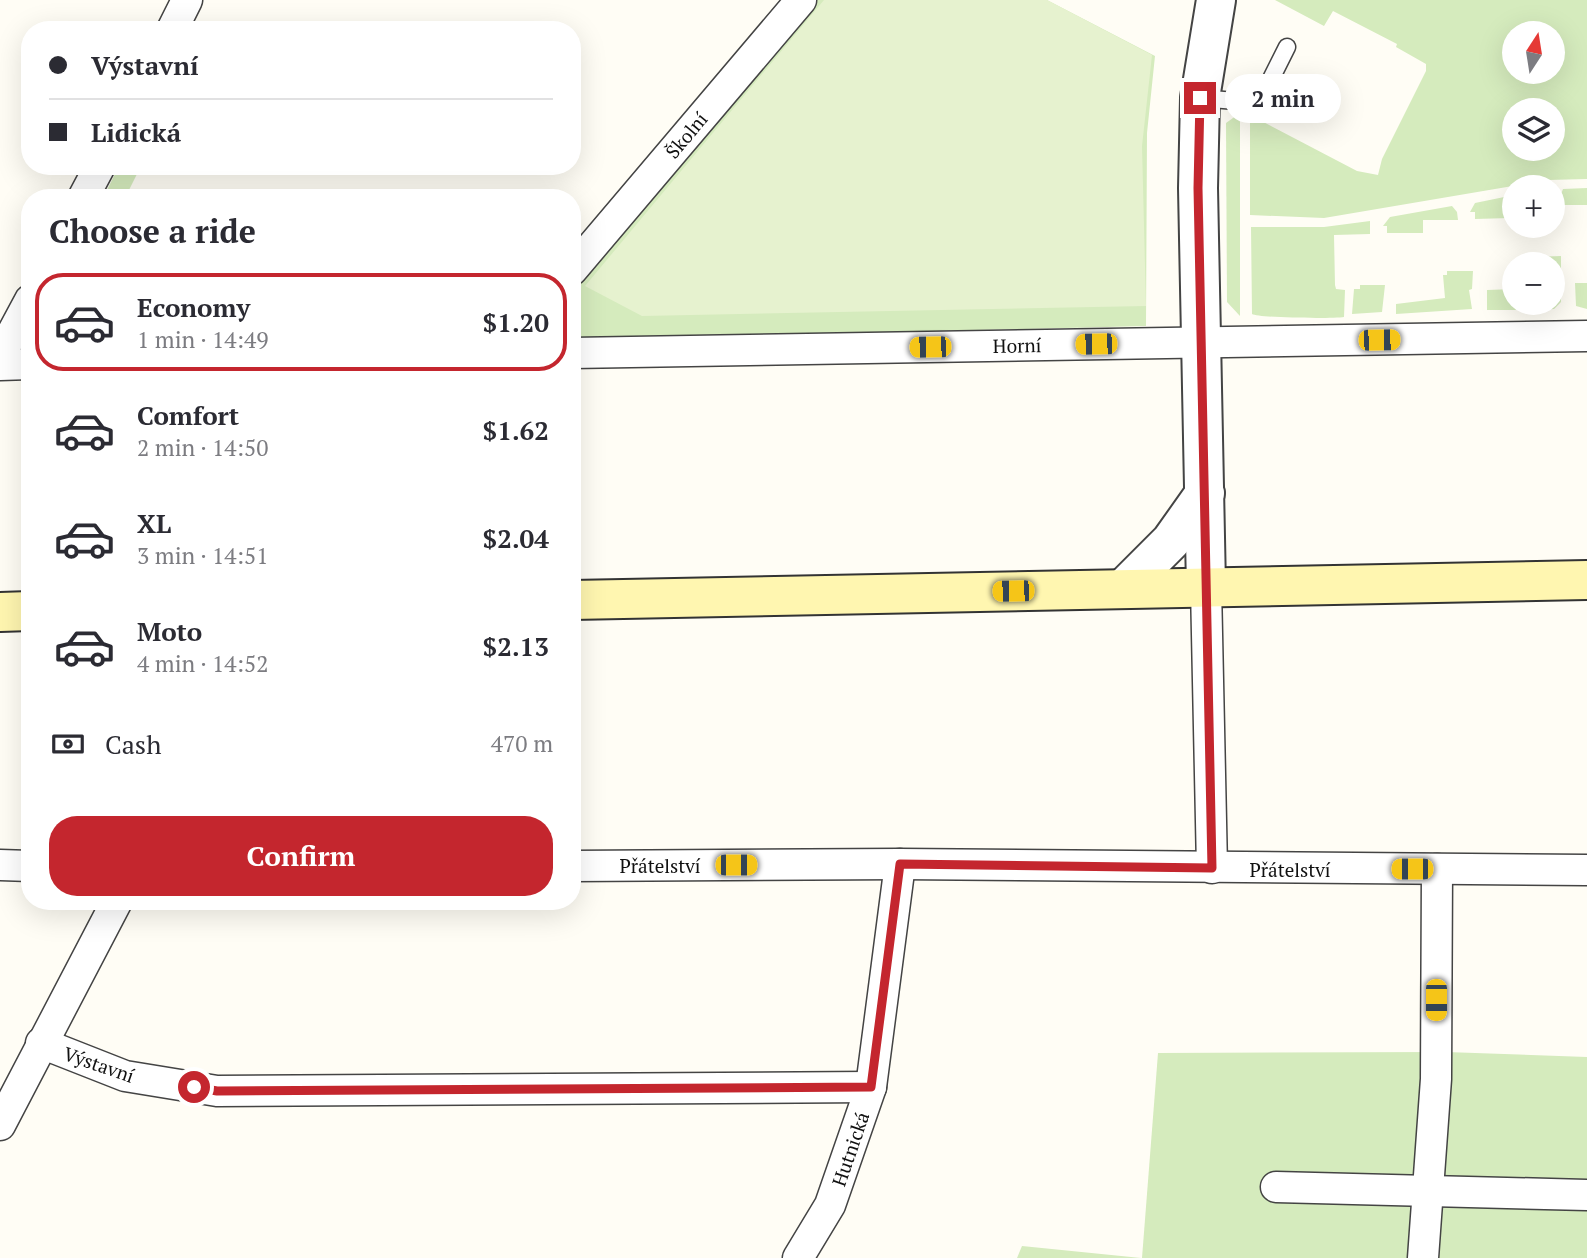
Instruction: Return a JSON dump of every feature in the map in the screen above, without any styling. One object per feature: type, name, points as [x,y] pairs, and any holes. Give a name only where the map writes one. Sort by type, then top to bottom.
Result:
[{"type":"main road","points":[[581,600],[1587,580]]},
{"type":"main road","points":[[0,612],[21,611]]},
{"type":"street","points":[[176,21],[187,0]]},
{"type":"street","name":"Školní","points":[[581,259],[801,0]]},
{"type":"street","points":[[1212,868],[1200,98],[1216,0]]},
{"type":"street","points":[[0,356],[21,317]]},
{"type":"street","name":"Horní","points":[[581,353],[1587,336]]},
{"type":"street","points":[[0,365],[21,364]]},
{"type":"street","points":[[1123,589],[1171,541],[1205,493]]},
{"type":"street","name":"Přátelství","points":[[581,866],[900,864],[1587,870]]},
{"type":"street","name":"Hutnická","points":[[798,1258],[831,1205],[871,1087],[900,864]]},
{"type":"street","points":[[0,865],[21,866]]},
{"type":"street","points":[[1423,1258],[1436,1079],[1437,869]]},
{"type":"street","name":"Výstavní","points":[[0,1125],[112,910]]},
{"type":"street","name":"Výstavní","points":[[41,1043],[125,1076],[217,1091],[871,1087]]},
{"type":"street","points":[[1276,1187],[1587,1195]]},
{"type":"lane","points":[[1200,98],[1259,103],[1287,47]]},
{"type":"green space","points":[[814,0],[1047,0],[1155,56],[1147,133],[1146,326],[581,340],[581,274]]},
{"type":"green space","points":[[824,0],[1047,0],[1152,55],[1142,146],[1146,306],[642,316],[585,286]]},
{"type":"green space","points":[[1275,0],[1587,0],[1587,179],[1565,180],[1565,175],[1502,175],[1502,188],[1324,218],[1250,215],[1250,115],[1357,171],[1378,175],[1382,159],[1426,71],[1426,64],[1396,47],[1397,44],[1333,11],[1324,26]]},
{"type":"green space","points":[[1240,113],[1240,316],[1227,302],[1226,123]]},
{"type":"green space","points":[[114,175],[136,175],[130,189],[108,189]]},
{"type":"green space","points":[[1587,188],[1587,205],[1565,205],[1565,189]]},
{"type":"green space","points":[[1502,197],[1502,218],[1475,219],[1475,212],[1470,212],[1475,203]]},
{"type":"green space","points":[[1452,206],[1457,212],[1458,220],[1423,220],[1423,233],[1387,233],[1387,226],[1383,226],[1390,217]]},
{"type":"green space","points":[[1370,221],[1370,234],[1334,235],[1335,285],[1336,289],[1345,290],[1344,317],[1296,318],[1252,314],[1251,227],[1324,227]]},
{"type":"green space","points":[[1447,271],[1473,271],[1472,289],[1469,290],[1472,309],[1396,314],[1396,304],[1445,298],[1443,275],[1447,275]]},
{"type":"green space","points":[[1575,283],[1587,283],[1587,309],[1576,306]]},
{"type":"green space","points":[[1360,285],[1385,285],[1382,312],[1352,314],[1354,289],[1360,289]]},
{"type":"green space","points":[[1502,289],[1502,310],[1487,310],[1487,290]]},
{"type":"green space","points":[[1446,1052],[1587,1057],[1587,1258],[1142,1258],[1158,1053]]},
{"type":"green space","points":[[1022,1246],[1141,1258],[1017,1258]]},
{"type":"route","points":[[194,1087],[217,1091],[871,1087],[900,864],[1212,868],[1198,188],[1200,98]]}]
